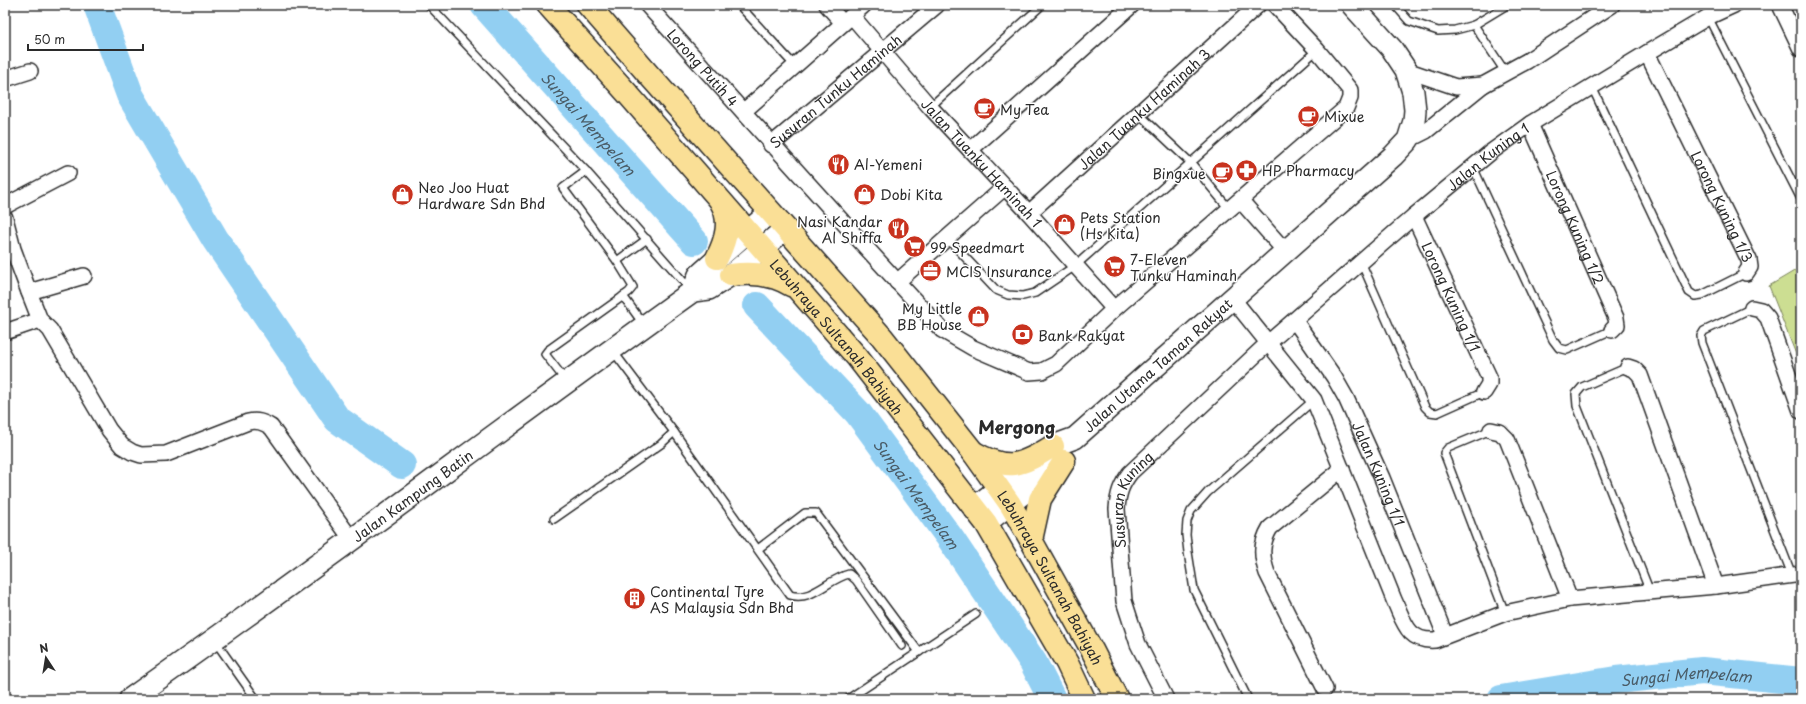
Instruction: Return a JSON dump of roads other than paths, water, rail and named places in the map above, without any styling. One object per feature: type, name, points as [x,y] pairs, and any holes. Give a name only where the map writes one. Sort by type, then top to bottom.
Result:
[{"type":"main road","name":"Lebuhraya Sultanah Bahiyah","points":[[548,5],[857,357],[980,515],[1067,663],[1084,699]]},
{"type":"main road","name":"Lebuhraya Sultanah Bahiyah","points":[[588,5],[882,337],[973,452],[1031,540],[1092,650],[1117,699]]},
{"type":"main road","points":[[717,258],[726,239],[727,229],[726,212],[718,197]]},
{"type":"main road","points":[[731,275],[752,273],[762,274],[775,277],[797,289]]},
{"type":"main road","points":[[973,452],[988,461],[1005,465],[1023,463],[1059,454]]},
{"type":"main road","points":[[1031,540],[1040,499],[1059,454]]},
{"type":"street","name":"Lorong Putih 4","points":[[647,5],[744,111],[771,144]]},
{"type":"street","name":"Jalan Tuanku Haminah 1","points":[[827,5],[847,20],[882,52],[930,107],[1029,213],[1114,309]]},
{"type":"street","points":[[744,111],[864,5]]},
{"type":"street","name":"Susuran Tunku Haminah","points":[[937,5],[771,144],[942,330],[973,348],[1029,372],[1042,371],[1056,364],[1114,309]]},
{"type":"street","points":[[970,150],[1132,5]]},
{"type":"street","name":"Jalan Tuanku Haminah 3","points":[[1029,213],[1258,5]]},
{"type":"street","points":[[1114,309],[1346,108],[1350,98],[1350,90],[1317,50],[1275,5]]},
{"type":"street","points":[[1352,5],[1392,49],[1406,70],[1415,110],[1408,140]]},
{"type":"street","points":[[1408,140],[1426,132],[1483,85],[1506,73],[1612,5]]},
{"type":"street","name":"Jalan Kuning 1","points":[[1267,344],[1414,216],[1491,152],[1530,124],[1647,53],[1708,17],[1734,5]]},
{"type":"street","points":[[1780,5],[1801,49]]},
{"type":"street","name":"Lorong Kuning 1/3","points":[[1647,53],[1749,260],[1750,267],[1746,273]]},
{"type":"street","points":[[1406,70],[1456,87],[1483,85]]},
{"type":"street","points":[[5,79],[30,71]]},
{"type":"street","name":"Lorong Kuning 1/2","points":[[1530,124],[1616,318],[1617,326],[1612,330]]},
{"type":"street","name":"Jalan Utama Taman Rakyat","points":[[980,515],[1059,454],[1284,251],[1393,156],[1408,140]]},
{"type":"street","points":[[5,206],[68,173]]},
{"type":"street","points":[[897,282],[1005,187]]},
{"type":"street","points":[[1235,205],[1284,251]]},
{"type":"street","name":"Jalan Kampung Batin","points":[[693,291],[699,275],[770,212]]},
{"type":"street","name":"Lorong Kuning 1/1","points":[[1414,216],[1489,377],[1489,384],[1484,392]]},
{"type":"street","points":[[5,218],[13,249],[40,320],[50,330],[109,430],[122,446],[141,455],[166,454],[248,422],[257,420],[271,427],[352,540]]},
{"type":"street","name":"Jalan Kampung Batin","points":[[130,699],[352,540],[566,382],[693,291],[709,289],[731,275],[785,229]]},
{"type":"street","points":[[29,292],[84,276]]},
{"type":"street","points":[[1232,298],[1267,344],[1314,400],[1394,600],[1409,632],[1416,637],[1435,640],[1505,613],[1570,599],[1716,586],[1796,575]]},
{"type":"street","points":[[1752,308],[1761,310],[1768,318],[1801,411]]},
{"type":"street","points":[[5,332],[40,320]]},
{"type":"street","name":"Jalan Kuning 1/1","points":[[1295,321],[1334,377],[1346,398],[1382,478],[1446,635]]},
{"type":"street","name":"Susuran Kuning","points":[[1166,699],[1138,644],[1124,601],[1117,509],[1118,495],[1122,483],[1130,473],[1267,344]]},
{"type":"street","points":[[1628,367],[1634,369],[1640,375],[1716,586]]},
{"type":"street","points":[[1491,430],[1500,432],[1507,439],[1570,599]]},
{"type":"street","points":[[1325,689],[1267,573],[1262,560],[1262,548],[1264,538],[1270,528],[1342,469]]},
{"type":"lane","points":[[429,5],[586,171],[693,291]]},
{"type":"lane","points":[[739,5],[795,66]]},
{"type":"lane","points":[[930,107],[1042,5]]},
{"type":"lane","points":[[1395,5],[1409,21],[1438,31],[1455,30],[1474,24],[1507,5]]},
{"type":"lane","points":[[1708,17],[1801,199]]},
{"type":"lane","points":[[1474,24],[1506,73]]},
{"type":"lane","points":[[947,238],[996,290],[1008,295],[1023,296],[1035,293],[1075,266],[1317,50]]},
{"type":"lane","name":"Lorong Kuning 1/3","points":[[1592,87],[1689,292],[1695,296],[1702,295],[1746,273]]},
{"type":"lane","points":[[1138,113],[1235,205]]},
{"type":"lane","points":[[1473,167],[1553,340],[1559,348],[1567,350],[1612,330]]},
{"type":"lane","points":[[566,382],[545,354],[548,350],[623,296],[633,287],[617,261],[562,188],[586,171]]},
{"type":"lane","points":[[617,261],[646,239]]},
{"type":"lane","points":[[1361,262],[1425,406],[1430,412],[1437,413],[1484,392]]},
{"type":"lane","points":[[623,296],[645,326]]},
{"type":"lane","points":[[1752,308],[1704,331],[1701,336],[1702,343],[1796,575]]},
{"type":"lane","points":[[612,349],[674,432],[790,595],[798,597],[813,594],[838,577],[849,574],[856,580],[902,646]]},
{"type":"lane","points":[[1628,367],[1582,387],[1576,394],[1577,406],[1650,592]]},
{"type":"lane","points":[[1248,699],[1194,590],[1186,535],[1187,521],[1191,511],[1208,492],[1314,400]]},
{"type":"lane","points":[[1491,430],[1448,448],[1444,453],[1505,613]]},
{"type":"lane","points":[[554,519],[661,444],[674,432]]},
{"type":"lane","points":[[758,549],[805,513],[816,513],[919,652]]},
{"type":"lane","points":[[848,699],[976,614]]},
{"type":"lane","points":[[214,640],[256,699]]},
{"type":"waterway","points":[[97,5],[130,95],[215,239],[337,419],[402,465]]},
{"type":"waterway","name":"Sungai Mempelam","points":[[484,5],[694,241]]},
{"type":"waterway","name":"Sungai Mempelam","points":[[757,306],[858,413],[950,538],[1033,662],[1052,699]]},
{"type":"waterway","name":"Sungai Mempelam","points":[[1501,699],[1616,680],[1702,671],[1801,681]]},
{"type":"place","name":"My Tea","points":[[985,109]]},
{"type":"place","name":"Mixue","points":[[1308,116]]},
{"type":"place","name":"Al-Yemeni","points":[[838,164]]},
{"type":"place","name":"HP Pharmacy","points":[[1246,170]]},
{"type":"place","name":"Bingxue","points":[[1222,173]]},
{"type":"place","name":"Dobi Kita","points":[[864,194]]},
{"type":"place","name":"Neo Joo Huat Hardware Sdn Bhd","points":[[403,195]]},
{"type":"place","name":"Pets Station (Hs Kita)","points":[[1065,225]]},
{"type":"place","name":"Nasi Kandar Al Shiffa","points":[[898,229]]},
{"type":"place","name":"99 Speedmart","points":[[915,247]]},
{"type":"place","name":"7-Eleven Tunku Haminah","points":[[1115,267]]},
{"type":"place","name":"MCIS Insurance","points":[[931,271]]},
{"type":"place","name":"My Little BB House","points":[[978,316]]},
{"type":"place","name":"Bank Rakyat","points":[[1023,335]]},
{"type":"place","name":"Continental Tyre AS Malaysia Sdn Bhd","points":[[634,599]]},
{"type":"district","name":"Mergong","points":[[1017,426]]}]
